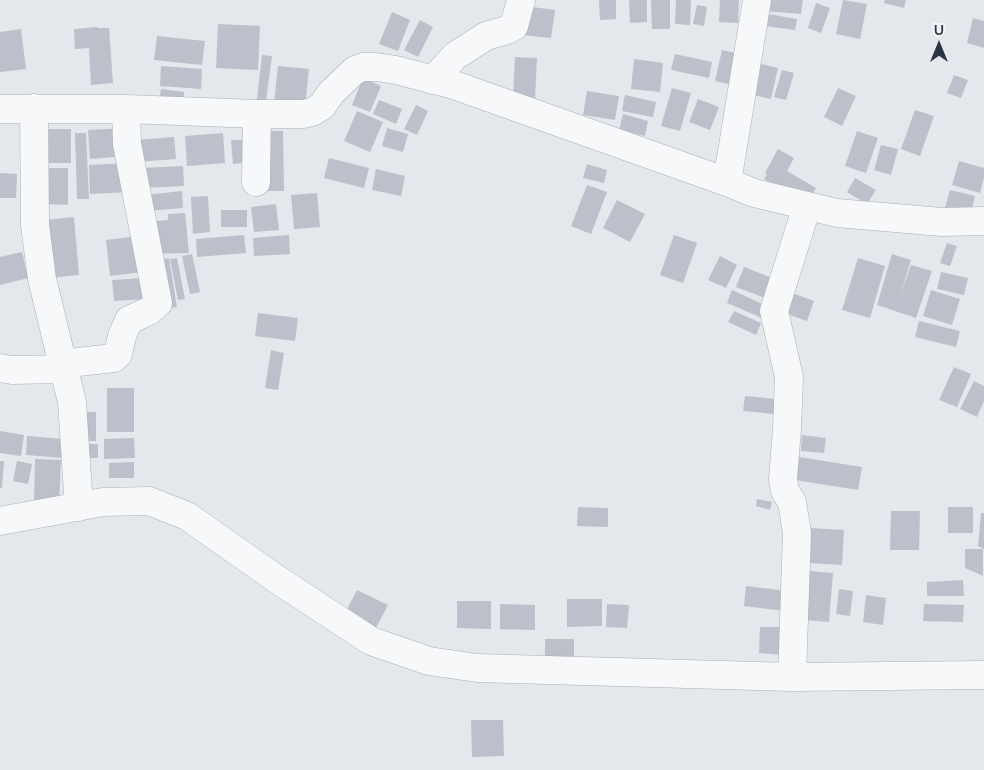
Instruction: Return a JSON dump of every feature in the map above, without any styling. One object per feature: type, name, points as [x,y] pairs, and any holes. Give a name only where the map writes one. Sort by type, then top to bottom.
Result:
[{"type":"street","points":[[434,80],[455,56],[486,36],[514,26],[521,0]]},
{"type":"street","points":[[727,182],[757,0]]},
{"type":"street","points":[[0,109],[126,109],[293,114],[312,112],[322,106],[331,93],[355,70],[363,67],[396,70],[454,85],[754,193],[847,214],[942,222],[984,221]]},
{"type":"street","points":[[34,108],[35,225],[42,279],[72,402],[79,507]]},
{"type":"street","points":[[0,368],[12,370],[64,369],[78,362],[117,356],[122,336],[129,320],[149,311],[158,303],[127,144],[126,109]]},
{"type":"street","points":[[256,182],[257,114]]},
{"type":"street","points":[[792,677],[797,534],[792,502],[784,492],[783,479],[789,376],[774,311],[807,206]]},
{"type":"street","points":[[0,521],[103,502],[149,501],[187,516],[278,580],[371,641],[429,661],[477,668],[792,677],[984,675]]},
{"type":"building","points":[[599,0],[616,0],[616,19],[600,20]]},
{"type":"building","points":[[629,0],[647,0],[647,22],[630,23]]},
{"type":"building","points":[[651,0],[670,0],[670,29],[652,29]]},
{"type":"building","points":[[676,0],[691,0],[690,25],[675,24]]},
{"type":"building","points":[[720,0],[739,0],[738,23],[719,22]]},
{"type":"building","points":[[766,0],[803,0],[801,14],[765,11]]},
{"type":"building","points":[[843,0],[867,4],[860,39],[836,34]]},
{"type":"building","points":[[885,0],[906,0],[904,8],[884,3]]},
{"type":"building","points":[[816,3],[830,8],[821,33],[808,28]]},
{"type":"building","points":[[697,5],[707,7],[704,26],[693,24]]},
{"type":"building","points":[[525,6],[555,10],[551,38],[522,35]]},
{"type":"building","points":[[392,12],[410,20],[398,51],[379,44]]},
{"type":"building","points":[[768,14],[797,19],[795,30],[766,26]]},
{"type":"building","points":[[973,18],[984,21],[984,48],[967,43]]},
{"type":"building","points":[[420,20],[433,27],[418,57],[404,50]]},
{"type":"building","points":[[218,24],[260,26],[258,70],[216,68]]},
{"type":"building","points":[[109,28],[113,83],[91,85],[89,48],[75,49],[74,29]]},
{"type":"building","points":[[21,29],[26,69],[0,72],[0,32]]},
{"type":"building","points":[[157,36],[205,41],[202,65],[154,60]]},
{"type":"building","points":[[722,50],[740,54],[732,85],[715,81]]},
{"type":"building","points":[[675,54],[712,62],[709,78],[671,70]]},
{"type":"building","points":[[262,55],[272,56],[265,109],[256,108]]},
{"type":"building","points":[[515,57],[537,58],[535,100],[513,98]]},
{"type":"building","points":[[634,59],[663,63],[660,92],[631,89]]},
{"type":"building","points":[[761,64],[778,68],[771,99],[753,95]]},
{"type":"building","points":[[161,66],[202,69],[201,89],[160,86]]},
{"type":"building","points":[[278,66],[309,69],[305,107],[274,104]]},
{"type":"building","points":[[782,70],[794,73],[786,100],[774,97]]},
{"type":"building","points":[[954,75],[968,80],[961,98],[947,93]]},
{"type":"building","points":[[363,78],[381,86],[370,112],[352,105]]},
{"type":"building","points":[[672,88],[691,93],[680,131],[661,126]]},
{"type":"building","points":[[838,88],[856,96],[842,126],[824,117]]},
{"type":"building","points":[[161,89],[184,92],[183,105],[159,102]]},
{"type":"building","points":[[587,91],[619,96],[615,120],[583,115]]},
{"type":"building","points":[[625,95],[656,102],[653,117],[622,111]]},
{"type":"building","points":[[698,99],[719,107],[710,130],[689,122]]},
{"type":"building","points":[[379,100],[402,109],[396,124],[373,114]]},
{"type":"building","points":[[416,105],[428,111],[417,135],[404,129]]},
{"type":"building","points":[[915,110],[934,116],[920,156],[901,149]]},
{"type":"building","points":[[357,111],[383,122],[370,152],[344,141]]},
{"type":"building","points":[[623,114],[648,121],[645,136],[619,130]]},
{"type":"building","points":[[125,128],[126,156],[90,159],[88,130]]},
{"type":"building","points":[[387,128],[408,134],[403,152],[382,146]]},
{"type":"building","points":[[46,129],[71,129],[71,163],[46,163]]},
{"type":"building","points":[[264,131],[283,131],[284,191],[264,191]]},
{"type":"building","points":[[857,131],[878,138],[866,173],[845,166]]},
{"type":"building","points":[[75,133],[86,133],[89,199],[77,199]]},
{"type":"building","points":[[223,133],[225,163],[187,166],[185,136]]},
{"type":"building","points":[[174,137],[176,159],[137,162],[135,140]]},
{"type":"building","points":[[231,140],[242,140],[244,163],[233,164]]},
{"type":"building","points":[[881,145],[898,149],[891,175],[874,170]]},
{"type":"building","points":[[778,149],[794,158],[787,171],[816,188],[808,203],[764,179],[767,175],[765,173]]},
{"type":"building","points":[[329,158],[369,168],[364,188],[324,178]]},
{"type":"building","points":[[959,161],[984,168],[984,178],[980,193],[952,185]]},
{"type":"building","points":[[129,163],[131,192],[90,194],[89,165]]},
{"type":"building","points":[[587,164],[607,170],[604,183],[583,178]]},
{"type":"building","points":[[183,166],[184,186],[142,188],[141,168]]},
{"type":"building","points":[[46,168],[68,168],[68,205],[46,204]]},
{"type":"building","points":[[376,169],[405,176],[401,196],[372,190]]},
{"type":"building","points":[[0,173],[17,174],[16,198],[0,198]]},
{"type":"building","points":[[855,178],[876,190],[867,204],[847,192]]},
{"type":"building","points":[[587,185],[607,192],[591,234],[571,226]]},
{"type":"building","points":[[950,190],[975,196],[970,217],[944,211]]},
{"type":"building","points":[[182,191],[183,208],[147,211],[145,195]]},
{"type":"building","points":[[317,193],[320,227],[294,229],[291,195]]},
{"type":"building","points":[[208,196],[210,232],[193,234],[191,197]]},
{"type":"building","points":[[617,200],[645,214],[630,242],[603,228]]},
{"type":"building","points":[[276,204],[279,230],[254,232],[251,207]]},
{"type":"building","points":[[221,210],[247,210],[247,227],[221,227]]},
{"type":"building","points":[[185,213],[189,253],[147,254],[145,222],[168,220],[168,214]]},
{"type":"building","points":[[74,217],[79,275],[49,278],[44,220]]},
{"type":"building","points":[[244,235],[246,253],[197,257],[196,239]]},
{"type":"building","points":[[289,235],[290,254],[254,256],[253,238]]},
{"type":"building","points":[[674,235],[697,243],[683,283],[660,275]]},
{"type":"building","points":[[138,236],[142,272],[110,276],[106,240]]},
{"type":"building","points":[[947,243],[957,246],[950,266],[940,263]]},
{"type":"building","points":[[22,252],[28,278],[0,285],[0,257]]},
{"type":"building","points":[[192,254],[200,292],[190,294],[182,256]]},
{"type":"building","points":[[892,254],[911,260],[900,296],[911,265],[932,271],[916,318],[877,305]]},
{"type":"building","points":[[720,256],[737,265],[726,288],[708,280]]},
{"type":"building","points":[[169,258],[177,307],[161,309],[153,260]]},
{"type":"building","points":[[177,258],[185,299],[178,300],[170,259]]},
{"type":"building","points":[[858,258],[885,266],[870,318],[842,310]]},
{"type":"building","points":[[744,267],[780,281],[773,301],[736,287]]},
{"type":"building","points":[[941,272],[968,278],[964,295],[937,289]]},
{"type":"building","points":[[144,278],[146,299],[114,301],[112,280]]},
{"type":"building","points":[[732,290],[769,307],[764,319],[727,303]]},
{"type":"building","points":[[931,290],[960,299],[952,325],[923,316]]},
{"type":"building","points":[[787,291],[814,301],[807,321],[779,311]]},
{"type":"building","points":[[734,311],[761,323],[756,335],[728,322]]},
{"type":"building","points":[[258,313],[298,318],[295,341],[255,336]]},
{"type":"building","points":[[919,321],[960,331],[956,347],[915,337]]},
{"type":"building","points":[[271,350],[284,353],[278,390],[265,388]]},
{"type":"building","points":[[954,367],[971,374],[957,407],[939,400]]},
{"type":"building","points":[[974,381],[984,386],[984,401],[977,417],[960,409]]},
{"type":"building","points":[[107,388],[134,388],[134,432],[107,432]]},
{"type":"building","points":[[745,396],[787,400],[785,415],[743,411]]},
{"type":"building","points":[[76,412],[96,412],[96,441],[76,441]]},
{"type":"building","points":[[0,431],[24,435],[21,456],[0,453]]},
{"type":"building","points":[[802,435],[826,438],[824,453],[801,451]]},
{"type":"building","points":[[27,436],[64,439],[63,458],[26,455]]},
{"type":"building","points":[[134,438],[135,458],[104,459],[104,439]]},
{"type":"building","points":[[79,444],[98,444],[98,458],[80,458]]},
{"type":"building","points":[[799,457],[862,467],[858,490],[795,480]]},
{"type":"building","points":[[35,459],[61,460],[59,507],[34,506]]},
{"type":"building","points":[[0,461],[4,461],[2,488],[0,488]]},
{"type":"building","points":[[17,461],[32,464],[28,484],[13,481]]},
{"type":"building","points":[[134,462],[134,478],[109,478],[109,463]]},
{"type":"building","points":[[757,499],[772,502],[770,510],[756,506]]},
{"type":"building","points":[[578,507],[608,508],[608,527],[577,526]]},
{"type":"building","points":[[948,507],[973,507],[973,533],[948,533]]},
{"type":"building","points":[[891,511],[920,511],[919,550],[890,550]]},
{"type":"building","points":[[981,513],[984,513],[984,549],[978,546]]},
{"type":"building","points":[[811,528],[844,530],[842,565],[809,563]]},
{"type":"building","points":[[965,549],[983,549],[983,576],[965,568]]},
{"type":"building","points":[[810,571],[833,573],[829,622],[806,620]]},
{"type":"building","points":[[963,580],[964,596],[927,596],[927,582]]},
{"type":"building","points":[[746,586],[787,591],[784,611],[744,606]]},
{"type":"building","points":[[839,589],[853,591],[850,616],[836,614]]},
{"type":"building","points":[[357,590],[388,605],[375,630],[344,615]]},
{"type":"building","points":[[866,595],[886,598],[883,625],[863,622]]},
{"type":"building","points":[[567,599],[602,599],[602,626],[567,627]]},
{"type":"building","points":[[457,601],[491,601],[491,629],[457,628]]},
{"type":"building","points":[[500,604],[535,605],[535,630],[500,629]]},
{"type":"building","points":[[607,604],[629,605],[627,628],[606,627]]},
{"type":"building","points":[[924,604],[964,605],[963,622],[923,621]]},
{"type":"building","points":[[760,627],[783,627],[782,655],[759,653]]},
{"type":"building","points":[[545,639],[574,639],[574,667],[545,667]]},
{"type":"building","points":[[471,720],[503,720],[504,756],[472,757]]}]
